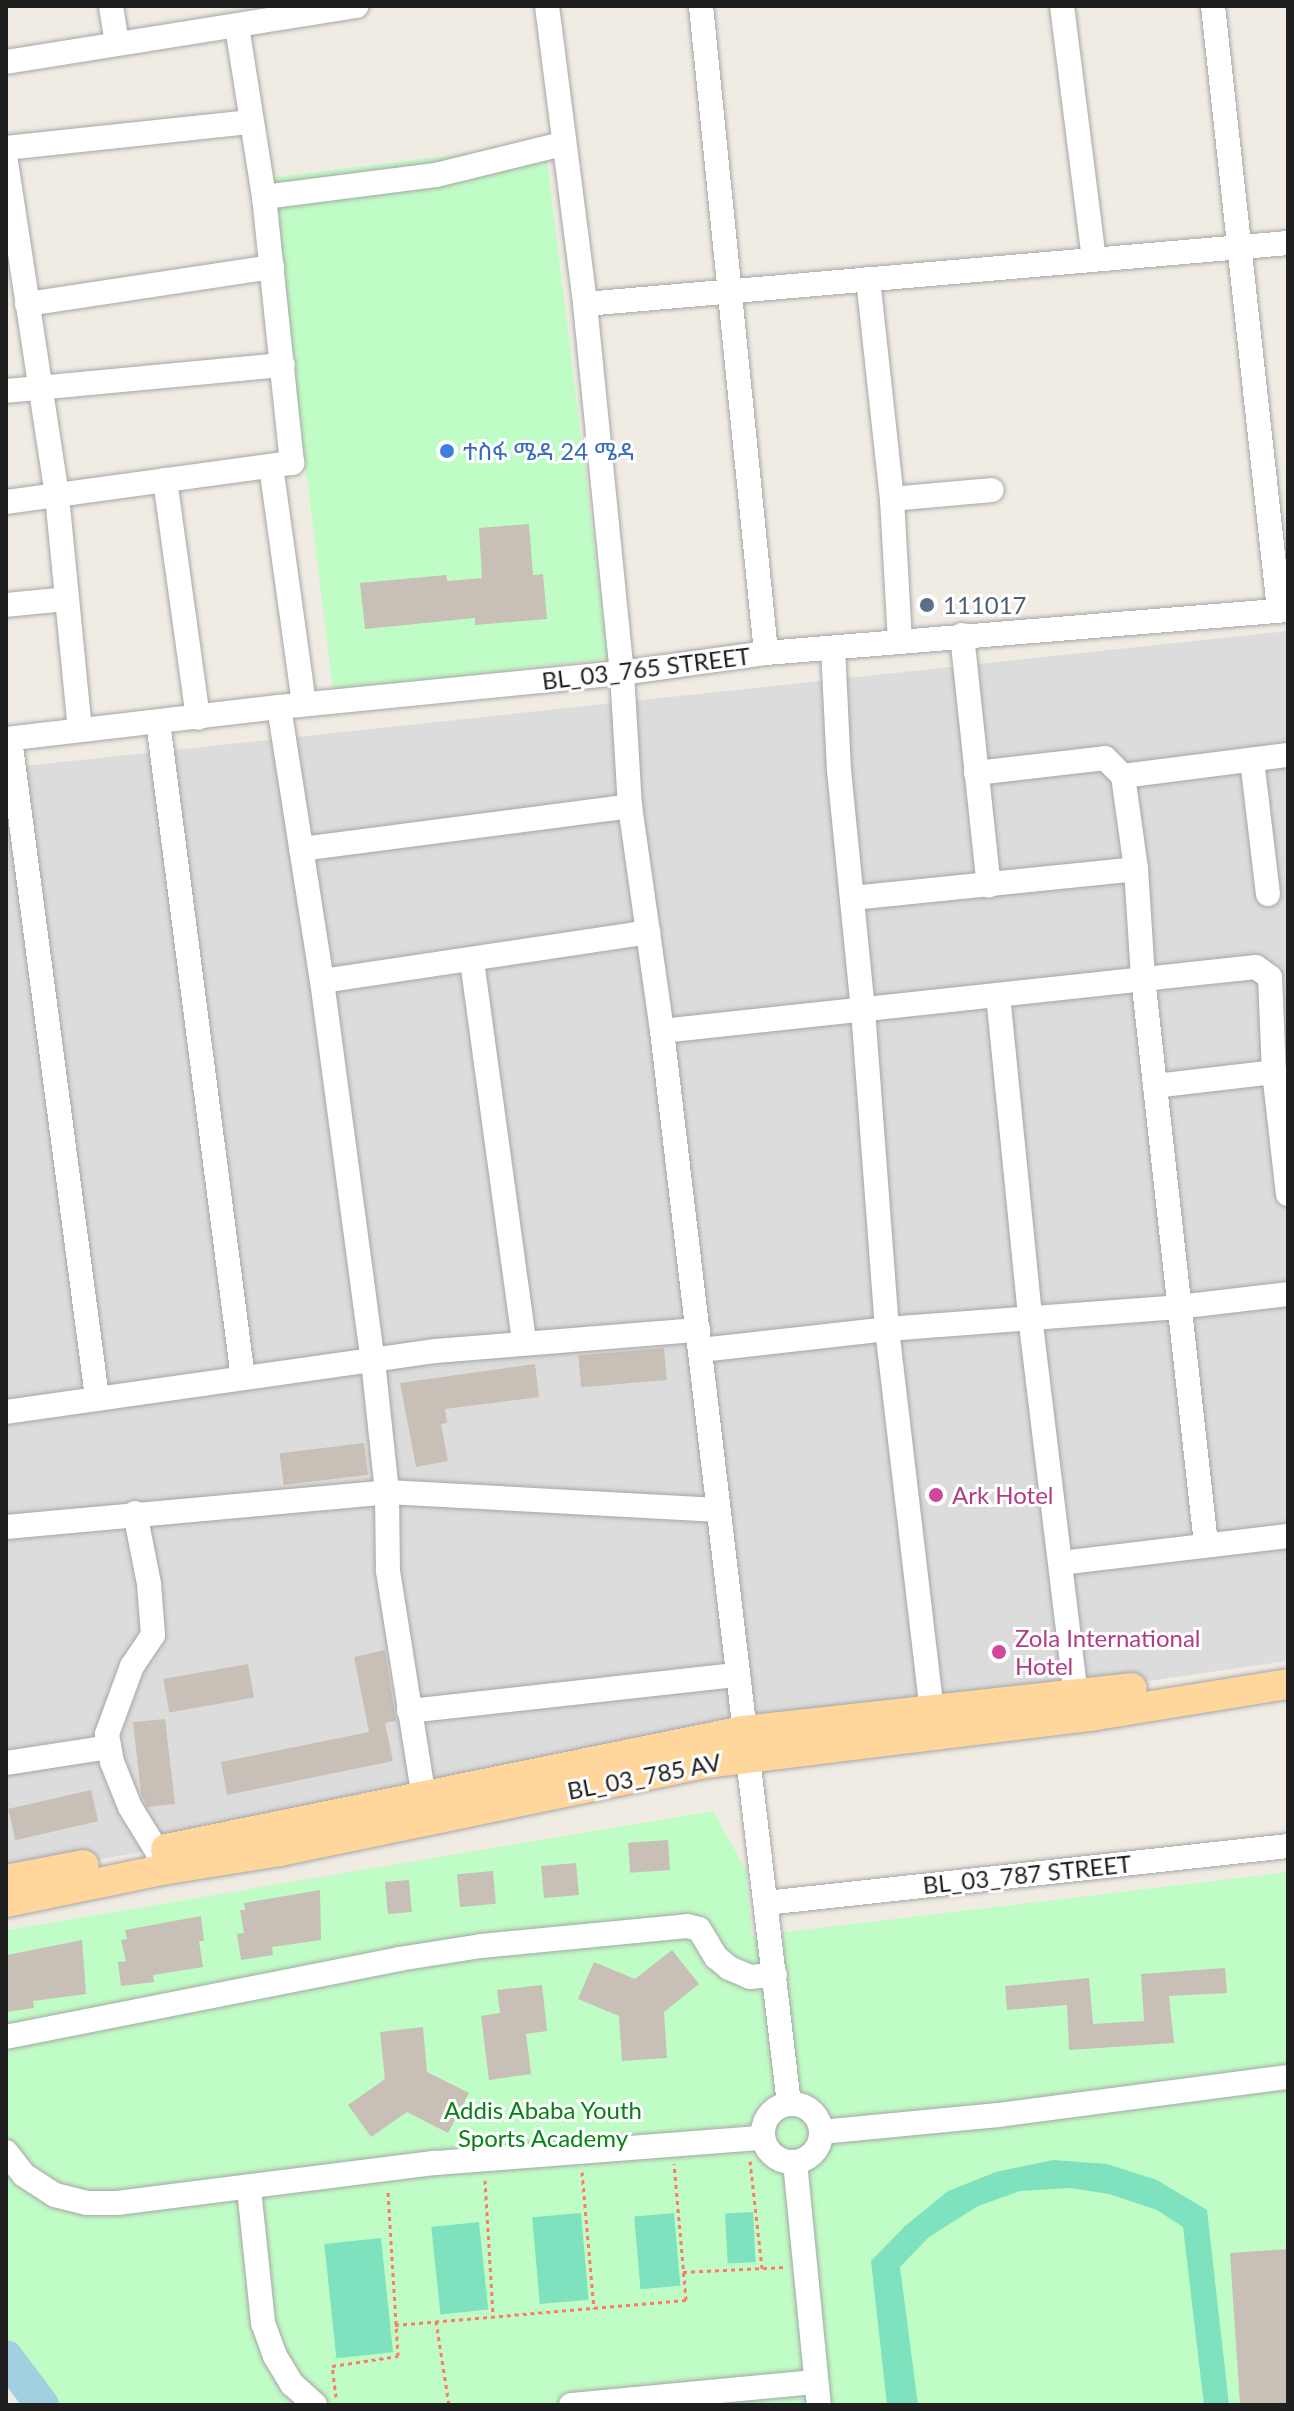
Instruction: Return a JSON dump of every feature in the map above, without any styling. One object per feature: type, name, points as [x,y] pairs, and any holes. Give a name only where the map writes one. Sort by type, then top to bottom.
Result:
[{"type":"main road","name":"BL_03_785 AV","points":[[6,1902],[160,1860],[424,1799],[932,1711],[1076,1696],[1288,1664]]},
{"type":"main road","name":"BL_03_785 AV","points":[[6,1880],[160,1860],[280,1851],[589,1785],[746,1744],[1090,1716],[1288,1684]]},
{"type":"street","points":[[111,6],[117,44]]},
{"type":"street","points":[[6,62],[357,6]]},
{"type":"street","points":[[547,6],[562,144],[585,304],[622,673],[630,806],[662,1031],[789,2104]]},
{"type":"street","points":[[701,6],[766,653]]},
{"type":"street","points":[[1062,6],[1094,259]]},
{"type":"street","points":[[1213,6],[1283,610]]},
{"type":"street","points":[[6,502],[289,465],[293,457],[264,197],[237,27]]},
{"type":"street","points":[[6,148],[251,122]]},
{"type":"street","points":[[264,197],[436,175],[562,144]]},
{"type":"street","points":[[7,173],[19,290],[57,496],[80,729]]},
{"type":"street","points":[[585,304],[1288,243]]},
{"type":"street","points":[[19,290],[272,267]]},
{"type":"street","points":[[868,279],[892,499],[900,640]]},
{"type":"street","points":[[6,391],[283,365]]},
{"type":"street","points":[[271,466],[304,704]]},
{"type":"street","points":[[165,480],[198,718]]},
{"type":"street","points":[[892,499],[992,490]]},
{"type":"street","points":[[6,605],[67,599]]},
{"type":"street","name":"BL_03_765 STREET","points":[[8,739],[304,704],[622,673],[766,653],[1283,610]]},
{"type":"street","points":[[962,635],[989,886]]},
{"type":"street","points":[[833,648],[839,770],[863,1010],[887,1329],[932,1711]]},
{"type":"street","points":[[279,707],[322,981],[373,1361],[387,1492],[388,1571],[424,1799]]},
{"type":"street","points":[[158,722],[243,1378]]},
{"type":"street","points":[[8,739],[97,1397]]},
{"type":"street","points":[[1123,776],[1288,755]]},
{"type":"street","points":[[976,773],[1105,758],[1123,776],[1136,869],[1143,978],[1206,1544]]},
{"type":"street","points":[[1252,760],[1268,894]]},
{"type":"street","points":[[301,849],[630,806]]},
{"type":"street","points":[[852,898],[1136,869]]},
{"type":"street","points":[[322,981],[472,961],[648,932]]},
{"type":"street","points":[[472,961],[524,1341]]},
{"type":"street","points":[[662,1031],[1210,970],[1263,970],[1270,977],[1274,1072],[1288,1194]]},
{"type":"street","points":[[998,995],[1030,1316],[1076,1696]]},
{"type":"street","points":[[1155,1086],[1274,1072]]},
{"type":"street","points":[[6,1412],[97,1397],[524,1341],[699,1340],[887,1329],[1178,1307],[1288,1294]]},
{"type":"street","points":[[6,1527],[387,1492],[719,1510]]},
{"type":"street","points":[[135,1513],[149,1584],[153,1635],[132,1666],[107,1734],[130,1807],[160,1860]]},
{"type":"street","points":[[1061,1563],[1288,1536]]},
{"type":"street","points":[[409,1711],[737,1675]]},
{"type":"street","points":[[6,1763],[109,1747]]},
{"type":"street","name":"BL_03_787 STREET","points":[[766,1903],[1288,1846]]},
{"type":"street","points":[[6,2037],[399,1959],[481,1946],[687,1926],[699,1929],[716,1957],[729,1968],[750,1977],[775,1975]]},
{"type":"street","points":[[821,2132],[998,2115],[1288,2077]]},
{"type":"street","points":[[6,2152],[24,2175],[55,2195],[87,2203],[249,2189],[387,2169],[756,2139],[774,2157],[795,2162],[817,2148],[821,2132],[814,2115],[807,2108],[789,2104],[772,2112],[756,2139]]},
{"type":"street","points":[[571,2405],[818,2394],[795,2162]]},
{"type":"street","points":[[249,2189],[263,2323],[275,2356],[292,2384],[315,2405]]},
{"type":"path","points":[[756,2139],[762,2268]]},
{"type":"path","points":[[395,2325],[686,2300],[673,2146]]},
{"type":"path","points":[[580,2152],[594,2308]]},
{"type":"path","points":[[484,2160],[493,2316]]},
{"type":"path","points":[[338,2405],[332,2366],[398,2356],[387,2169]]},
{"type":"path","points":[[683,2272],[805,2266]]},
{"type":"path","points":[[436,2321],[449,2405]]},
{"type":"shaded area","points":[[1288,631],[1288,1661],[932,1712],[6,1876],[6,768]]},
{"type":"green space","points":[[545,144],[608,658],[333,692],[270,178]]},
{"type":"green space","name":"Addis Ababa Youth Sports Academy","points":[[713,1811],[746,1870],[752,1936],[1288,1872],[1288,2405],[26,2405],[6,2380],[6,1930]]},
{"type":"green space","points":[[1053,2160],[1107,2164],[1157,2180],[1207,2210],[1229,2405],[1204,2405],[1183,2227],[1157,2210],[1109,2194],[1070,2188],[1020,2191],[978,2206],[929,2237],[900,2267],[918,2405],[887,2405],[871,2261],[905,2226],[948,2191],[996,2172]]},
{"type":"green space","points":[[753,2212],[756,2262],[728,2263],[725,2213]]},
{"type":"green space","points":[[581,2213],[589,2300],[540,2304],[532,2217]]},
{"type":"green space","points":[[674,2213],[680,2286],[641,2289],[634,2216]]},
{"type":"green space","points":[[479,2222],[488,2310],[440,2315],[431,2227]]},
{"type":"green space","points":[[381,2238],[393,2352],[336,2358],[324,2244]]},
{"type":"building","points":[[529,524],[533,575],[543,574],[547,619],[475,625],[475,618],[365,629],[360,583],[446,575],[447,581],[482,578],[479,528]]},
{"type":"building","points":[[664,1348],[667,1380],[581,1387],[578,1355]]},
{"type":"building","points":[[535,1364],[539,1397],[445,1409],[447,1423],[441,1424],[448,1461],[416,1467],[400,1383]]},
{"type":"building","points":[[364,1443],[368,1475],[284,1485],[280,1453]]},
{"type":"building","points":[[385,1650],[396,1721],[385,1723],[393,1761],[227,1795],[221,1762],[369,1732],[354,1657]]},
{"type":"building","points":[[248,1664],[254,1697],[169,1712],[163,1679]]},
{"type":"building","points":[[165,1719],[175,1804],[147,1807],[141,1793],[133,1722]]},
{"type":"building","points":[[91,1790],[98,1821],[15,1840],[8,1809]]},
{"type":"building","points":[[668,1840],[670,1870],[630,1873],[628,1843]]},
{"type":"building","points":[[576,1863],[579,1895],[544,1898],[541,1866]]},
{"type":"building","points":[[493,1871],[496,1904],[460,1907],[457,1874]]},
{"type":"building","points":[[409,1880],[412,1912],[388,1914],[385,1882]]},
{"type":"building","points":[[320,1890],[321,1940],[272,1947],[273,1955],[241,1960],[237,1934],[244,1933],[240,1910],[245,1910],[244,1903]]},
{"type":"building","points":[[201,1916],[204,1941],[199,1941],[203,1967],[153,1975],[154,1982],[121,1986],[118,1962],[126,1961],[121,1940],[127,1939],[125,1930]]},
{"type":"building","points":[[82,1940],[86,1994],[33,2001],[34,2008],[6,2012],[7,1955]]},
{"type":"building","points":[[672,1950],[699,1984],[664,2012],[667,2058],[622,2061],[619,2016],[578,1999],[594,1962],[635,1979]]},
{"type":"building","points":[[1225,1968],[1227,1993],[1169,1996],[1174,2043],[1069,2050],[1067,2005],[1007,2010],[1005,1986],[1089,1978],[1093,2024],[1144,2021],[1141,1974]]},
{"type":"building","points":[[542,1985],[547,2031],[526,2034],[531,2074],[489,2080],[481,2016],[500,2013],[497,1990]]},
{"type":"building","points":[[423,2027],[427,2072],[469,2093],[448,2133],[407,2112],[371,2137],[348,2105],[385,2079],[380,2032]]},
{"type":"building","points":[[1288,2249],[1288,2405],[1240,2405],[1230,2253]]},
{"type":"waterway","points":[[6,2357],[42,2405]]},
{"type":"place","name":"ተስፋ ሜዳ 24 ሜዳ","points":[[447,451]]},
{"type":"place","name":"111017","points":[[927,605]]},
{"type":"place","name":"Ark Hotel","points":[[936,1495]]},
{"type":"place","name":"Zola International Hotel","points":[[999,1652]]}]
